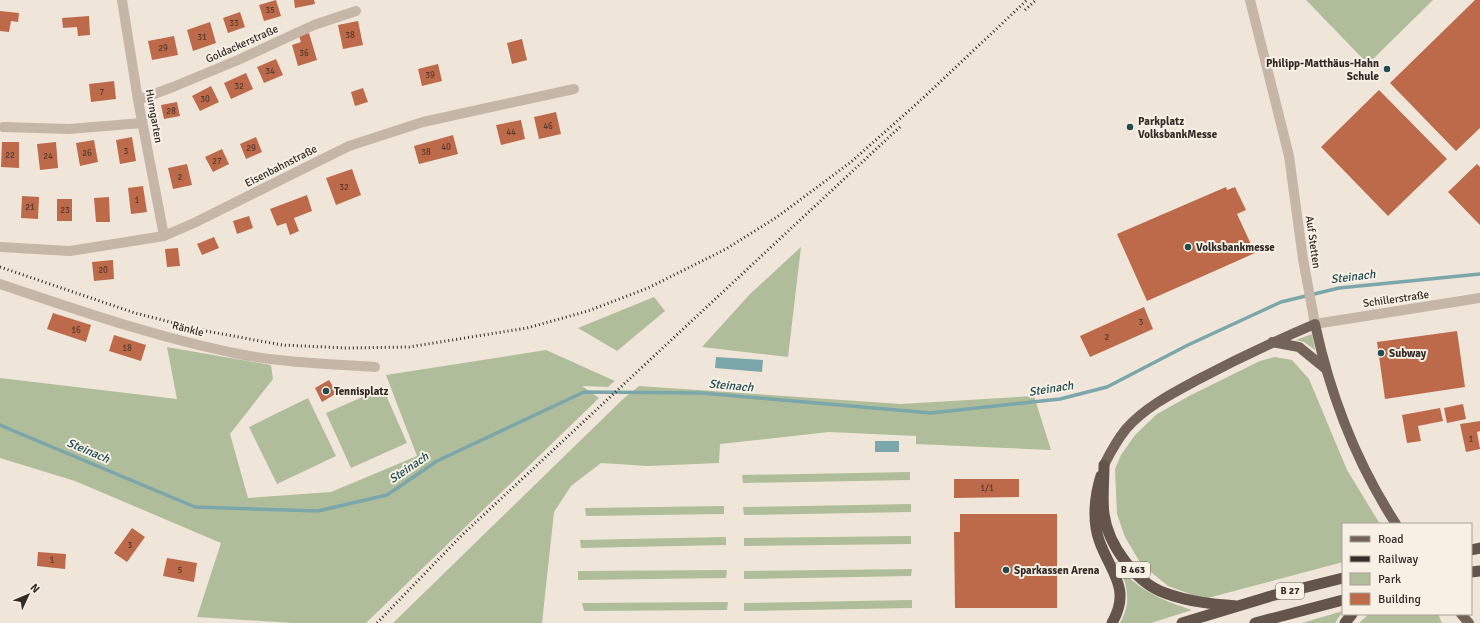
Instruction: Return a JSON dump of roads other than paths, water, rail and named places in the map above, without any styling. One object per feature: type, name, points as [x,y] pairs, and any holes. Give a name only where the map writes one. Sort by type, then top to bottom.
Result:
[{"type":"highway","name":"B 463","points":[[1104,466],[1104,514],[1109,535],[1121,557],[1140,577],[1164,593],[1202,604],[1237,606]]},
{"type":"highway","points":[[1104,466],[1096,490],[1095,511],[1099,539],[1118,579],[1122,595],[1119,611],[1112,623]]},
{"type":"highway","name":"B 27","points":[[1182,623],[1237,606],[1342,578]]},
{"type":"highway","name":"B 27","points":[[1255,623],[1342,600]]},
{"type":"highway","points":[[1345,623],[1351,615]]},
{"type":"main road","name":"B 463","points":[[1104,466],[1112,449],[1126,428],[1150,407],[1182,388],[1272,342],[1315,324]]},
{"type":"main road","name":"Auf Stetten","points":[[1315,324],[1326,369],[1347,428],[1375,487],[1395,523]]},
{"type":"main road","points":[[1272,342],[1299,348],[1326,369]]},
{"type":"main road","points":[[1462,615],[1469,623]]},
{"type":"street","name":"Hurngarten","points":[[122,0],[138,100],[164,236]]},
{"type":"street","name":"Auf Stetten","points":[[1250,0],[1289,156],[1305,273],[1312,298],[1315,324]]},
{"type":"street","name":"Goldackerstraße","points":[[138,100],[238,60],[314,25],[356,11]]},
{"type":"street","name":"Eisenbahnstraße","points":[[0,247],[70,251],[164,236],[194,223],[349,146],[423,122],[574,89]]},
{"type":"street","points":[[3,127],[69,129],[142,122]]},
{"type":"street","name":"Ränkle","points":[[0,284],[76,309],[203,346],[240,354],[295,362],[375,367]]},
{"type":"street","name":"Schillerstraße","points":[[1315,324],[1480,298]]},
{"type":"water","points":[[716,357],[763,360],[762,372],[715,368]]},
{"type":"water","points":[[875,441],[899,441],[899,452],[875,452]]},
{"type":"waterway","name":"Steinach","points":[[0,425],[195,507],[318,511],[387,495],[437,461],[584,392],[702,393],[931,413],[1060,399],[1107,387],[1188,345],[1281,302],[1339,288],[1480,274]]},
{"type":"railway","points":[[0,267],[135,313],[206,331],[282,345],[346,348],[409,347],[527,328],[588,311],[648,288],[726,249],[777,217],[851,162],[922,99],[1027,0]]},
{"type":"railway","points":[[1025,10],[1036,0]]},
{"type":"railway","points":[[377,623],[462,535],[902,125]]},
{"type":"place","name":"Philipp-Matthäus-Hahn Schule","points":[[1387,69]]},
{"type":"place","name":"Parkplatz VolksbankMesse","points":[[1130,127]]},
{"type":"place","name":"Volksbankmesse","points":[[1188,247]]},
{"type":"place","name":"Subway","points":[[1381,353]]},
{"type":"place","name":"Tennisplatz","points":[[326,391]]},
{"type":"place","name":"Sparkassen Arena","points":[[1006,570]]}]
